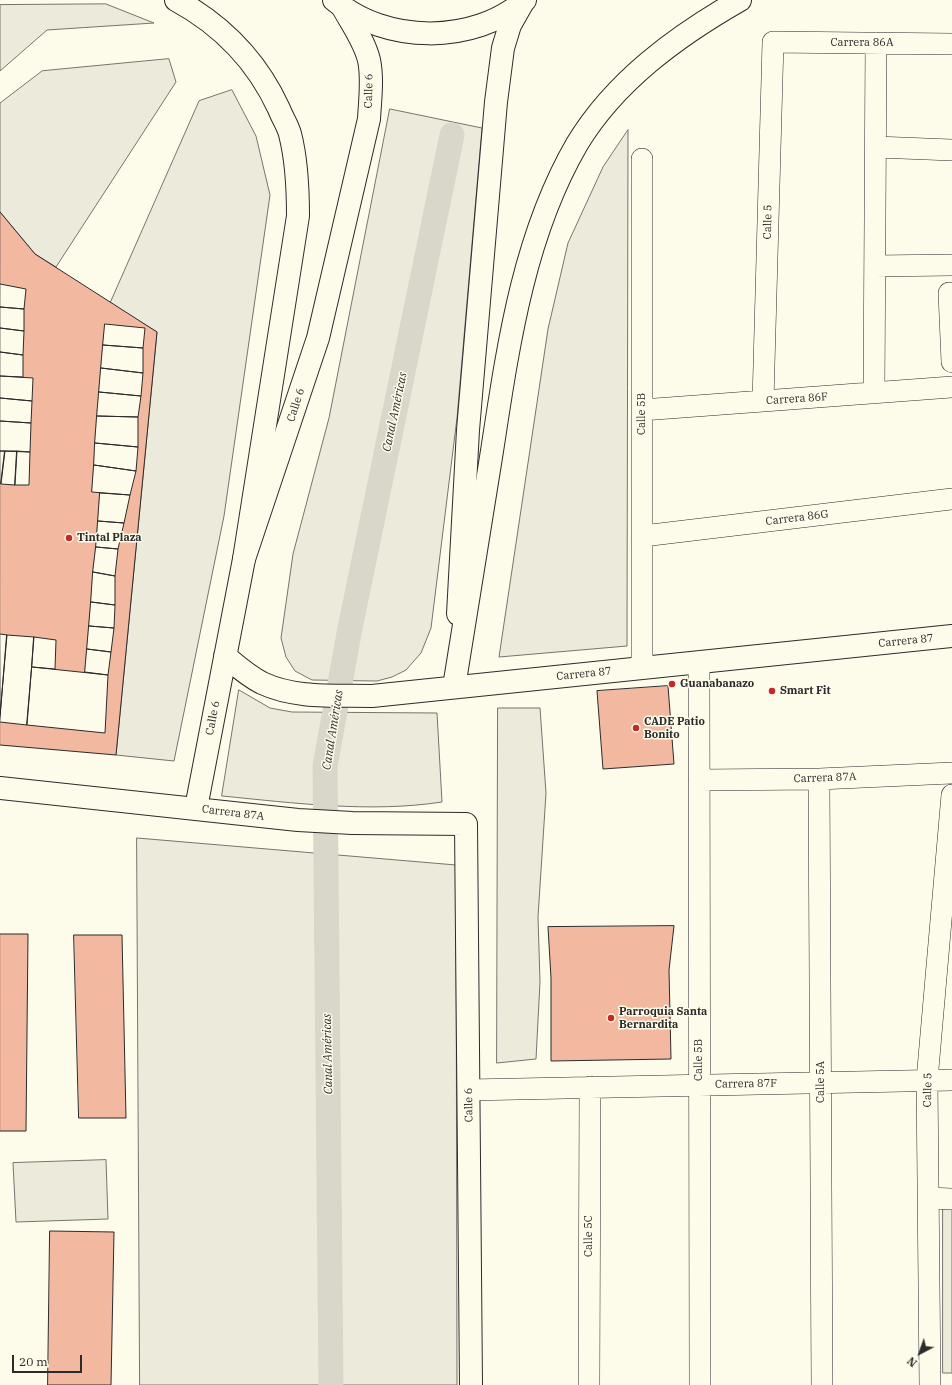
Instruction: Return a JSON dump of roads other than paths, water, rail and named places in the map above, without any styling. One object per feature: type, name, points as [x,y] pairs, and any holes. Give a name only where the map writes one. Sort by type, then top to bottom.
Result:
[{"type":"main road","points":[[176,0],[196,11],[222,31],[247,56],[270,90],[290,133],[297,177],[298,216],[244,559]]},
{"type":"main road","points":[[454,688],[505,364],[531,253],[552,194],[578,143],[607,104],[623,86],[639,70],[682,36],[740,0]]},
{"type":"main road","points":[[454,688],[468,430],[497,94],[503,48],[510,25],[524,1]]},
{"type":"main road","points":[[338,3],[376,25],[414,34],[453,33],[490,22],[524,1]]},
{"type":"main road","name":"Calle 6","points":[[196,808],[244,559],[318,338],[369,119],[371,89],[369,60],[361,40],[338,3]]},
{"type":"main road","name":"Carrera 87","points":[[225,656],[242,671],[262,683],[284,691],[307,695],[372,696],[952,636]]},
{"type":"main road","name":"Carrera 87A","points":[[0,788],[196,808],[239,815],[298,820],[466,824]]},
{"type":"main road","name":"Calle 6","points":[[466,824],[472,1385]]},
{"type":"street","name":"Carrera 86A","points":[[773,42],[952,44]]},
{"type":"street","name":"Calle 5","points":[[764,401],[773,42]]},
{"type":"street","points":[[874,393],[876,43]]},
{"type":"street","points":[[876,147],[952,150]]},
{"type":"street","name":"Calle 5B","points":[[642,159],[642,668]]},
{"type":"street","points":[[875,266],[952,265]]},
{"type":"street","points":[[949,293],[952,362]]},
{"type":"street","name":"Carrera 86F","points":[[642,410],[952,387]]},
{"type":"street","name":"Carrera 86G","points":[[643,536],[952,499]]},
{"type":"street","name":"Calle 5B","points":[[699,662],[700,1385]]},
{"type":"street","name":"Carrera 87A","points":[[699,780],[819,779],[952,773]]},
{"type":"street","name":"Calle 5A","points":[[819,779],[822,1385]]},
{"type":"street","name":"Calle 5","points":[[930,1385],[927,1080],[945,966],[952,795]]},
{"type":"street","name":"Carrera 87F","points":[[469,1090],[952,1080]]},
{"type":"street","name":"Calle 5C","points":[[589,1385],[590,1087]]},
{"type":"street","points":[[928,1198],[952,1199]]},
{"type":"waterway","name":"Canal Américas","points":[[331,1385],[325,766],[350,628],[452,135]]},
{"type":"place","name":"Tintal Plaza","points":[[69,538]]},
{"type":"place","name":"Guanabanazo","points":[[672,684]]},
{"type":"place","name":"Smart Fit","points":[[772,691]]},
{"type":"place","name":"CADE Patio Bonito","points":[[636,728]]},
{"type":"place","name":"Parroquia Santa Bernardita","points":[[611,1018]]}]
